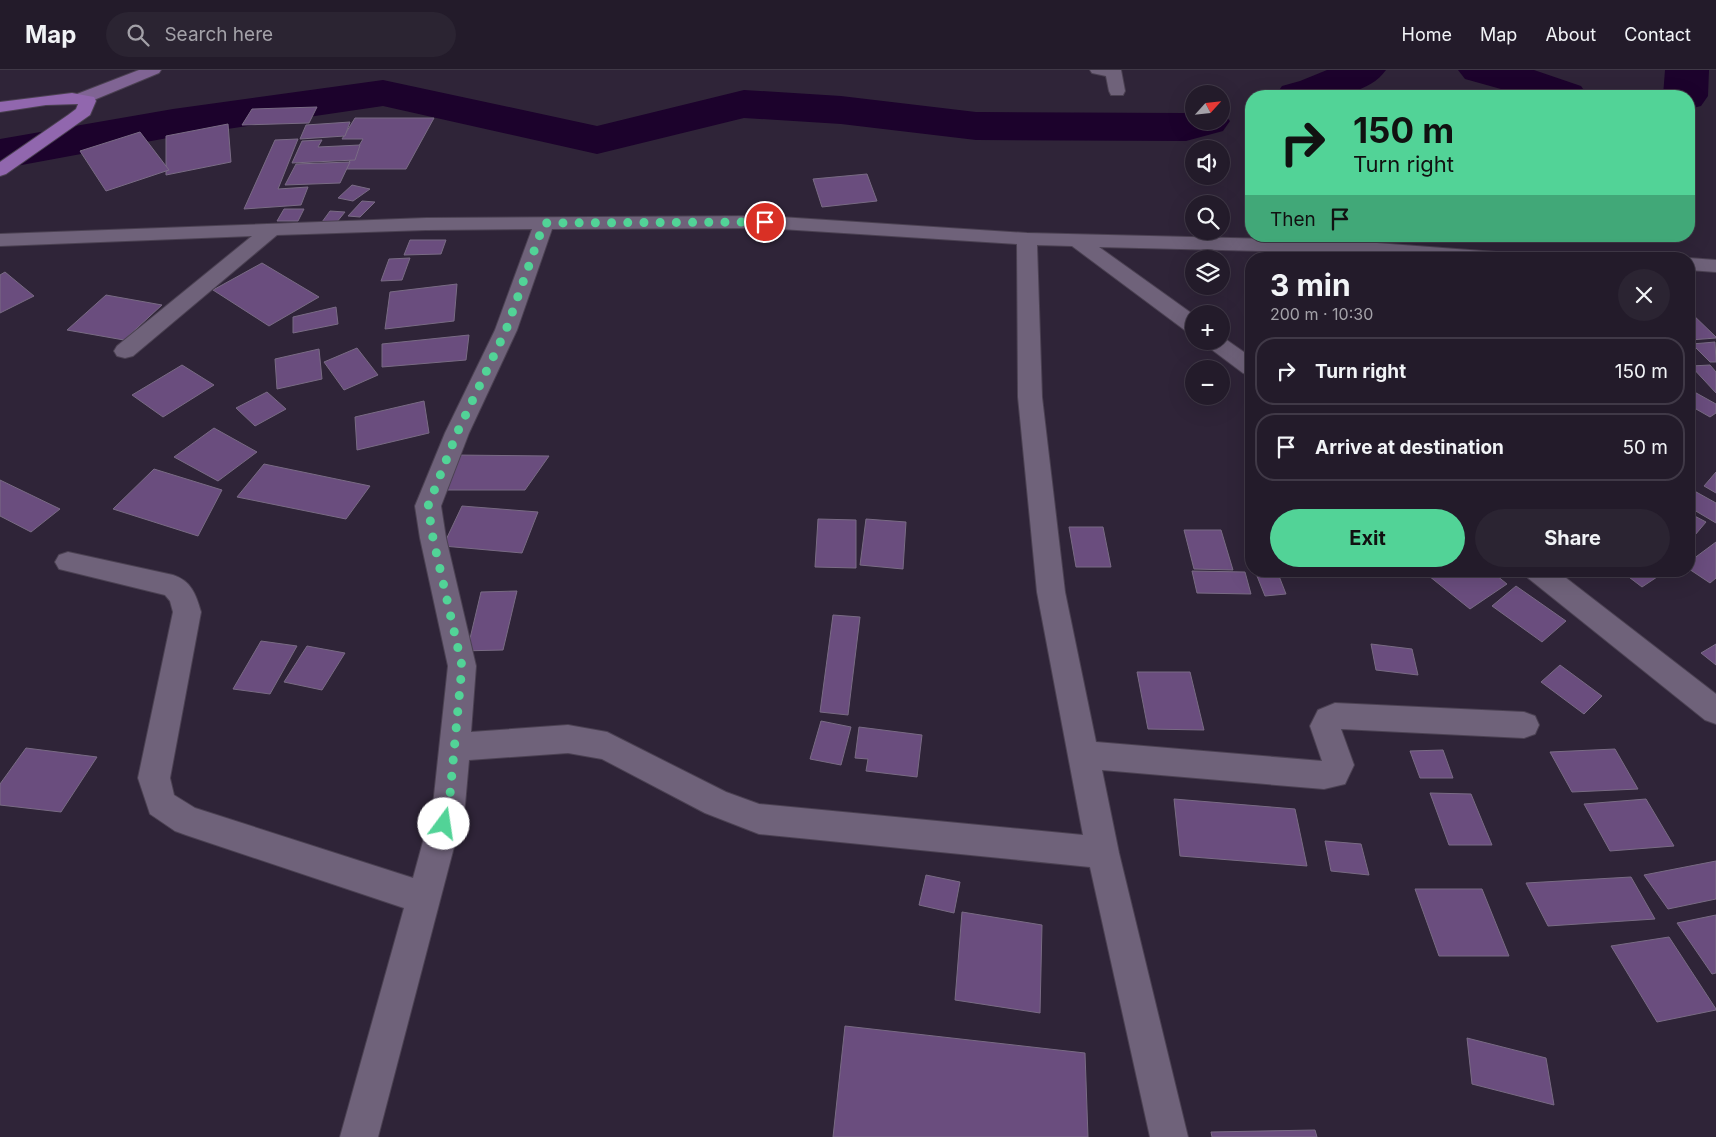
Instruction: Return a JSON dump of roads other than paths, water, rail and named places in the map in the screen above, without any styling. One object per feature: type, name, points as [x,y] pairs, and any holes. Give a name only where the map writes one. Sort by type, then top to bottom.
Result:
[{"type":"main road","points":[[0,106],[83,98],[153,70]]},
{"type":"main road","points":[[1,169],[84,111],[88,102],[83,98]]},
{"type":"street","points":[[1108,71],[1117,91]]},
{"type":"street","points":[[0,240],[426,224],[765,222],[1027,239],[1350,246],[1433,252]]},
{"type":"street","points":[[357,1136],[449,805],[462,666],[433,538],[428,506],[457,433],[506,330],[544,223]]},
{"type":"street","points":[[125,351],[272,230]]},
{"type":"street","points":[[1027,239],[1030,397],[1051,592],[1103,853],[1169,1137]]},
{"type":"street","points":[[1077,240],[1185,319]]},
{"type":"street","points":[[1695,264],[1716,266]]},
{"type":"street","points":[[1227,350],[1245,364]]},
{"type":"street","points":[[68,562],[173,586],[183,596],[187,612],[154,778],[160,804],[186,820],[423,898]]},
{"type":"street","points":[[1545,577],[1716,711]]},
{"type":"street","points":[[1084,756],[1324,775],[1334,774],[1339,765],[1326,726],[1328,719],[1335,716],[1524,726]]},
{"type":"street","points":[[455,747],[568,739],[607,746],[716,803],[759,820],[1103,853]]},
{"type":"waterway","points":[[1318,90],[1364,70]]},
{"type":"waterway","points":[[1480,70],[1529,82],[1550,90]]},
{"type":"waterway","points":[[1685,90],[1687,70]]},
{"type":"waterway","points":[[0,154],[173,123],[383,93],[597,140],[744,104],[841,110],[976,126],[1185,127]]}]
